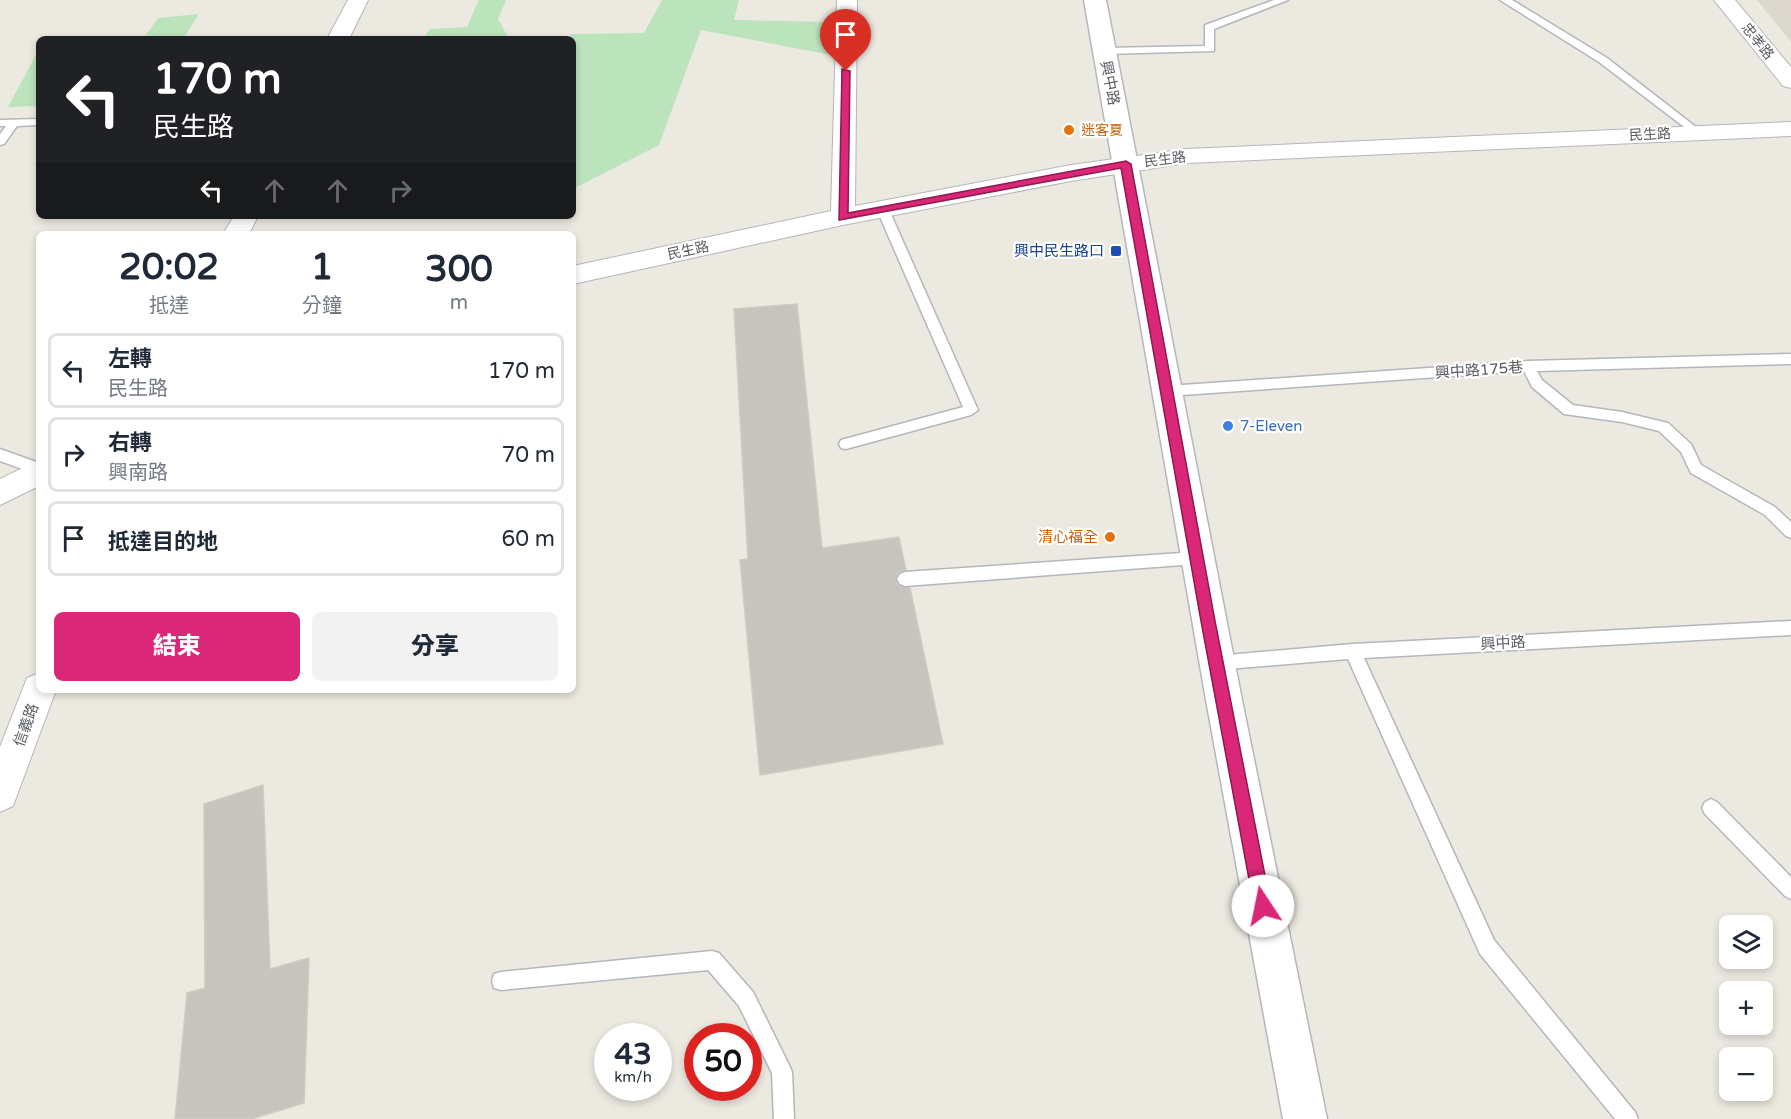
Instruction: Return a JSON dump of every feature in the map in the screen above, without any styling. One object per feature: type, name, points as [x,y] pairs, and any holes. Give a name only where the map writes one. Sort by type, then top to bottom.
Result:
[{"type":"main road","name":"興中路","points":[[1095,0],[1168,392],[1215,663],[1305,1119]]},
{"type":"street","points":[[340,36],[358,0]]},
{"type":"street","points":[[843,218],[847,0]]},
{"type":"street","name":"忠孝路","points":[[1724,0],[1791,81]]},
{"type":"street","name":"民生路","points":[[576,274],[883,210],[1126,164],[1187,156],[1696,131],[1791,129]]},
{"type":"street","points":[[0,493],[36,473]]},
{"type":"street","name":"信義路","points":[[0,794],[38,693]]},
{"type":"lane","points":[[1104,51],[1210,49],[1209,27],[1283,0]]},
{"type":"lane","name":"民生路","points":[[1505,0],[1603,60],[1696,131]]},
{"type":"lane","points":[[0,142],[14,122]]},
{"type":"lane","points":[[0,123],[36,122]]},
{"type":"lane","points":[[846,444],[971,410],[883,210]]},
{"type":"lane","name":"興中路175巷","points":[[1168,392],[1528,366],[1791,360]]},
{"type":"lane","points":[[1528,366],[1537,383],[1569,410],[1622,417],[1663,427],[1686,448],[1696,468],[1770,511],[1791,532]]},
{"type":"lane","points":[[0,455],[36,470]]},
{"type":"lane","points":[[905,579],[1196,558]]},
{"type":"lane","name":"興中路","points":[[1215,663],[1353,651],[1791,628]]},
{"type":"lane","points":[[1353,651],[1486,947],[1628,1119]]},
{"type":"lane","points":[[1711,808],[1791,890]]},
{"type":"lane","points":[[501,981],[712,960],[746,999],[782,1072],[784,1119]]},
{"type":"shaded area","points":[[1757,0],[1791,0],[1791,42]]},
{"type":"green space","points":[[479,0],[506,0],[498,19],[507,36],[425,36],[430,29],[467,27]]},
{"type":"green space","points":[[662,0],[739,0],[734,20],[832,22],[831,55],[701,30],[659,145],[576,187],[576,36],[570,36],[571,34],[644,33]]},
{"type":"green space","points":[[199,14],[185,36],[145,36],[158,18]]},
{"type":"green space","points":[[36,55],[36,106],[8,107]]},
{"type":"building","points":[[797,304],[822,548],[899,537],[906,570],[898,573],[895,580],[899,586],[910,588],[943,744],[760,775],[740,560],[748,559],[734,309]]},
{"type":"building","points":[[263,785],[270,969],[309,958],[304,1103],[251,1119],[175,1119],[187,993],[205,988],[204,804]]},
{"type":"place","name":"迷客夏","points":[[1069,130]]},
{"type":"place","name":"興中民生路口","points":[[1116,251]]},
{"type":"place","name":"7-Eleven","points":[[1228,426]]},
{"type":"place","name":"清心福全","points":[[1110,537]]},
{"type":"route","points":[[846,71],[843,218],[1126,164],[1196,558],[1263,906]]}]
